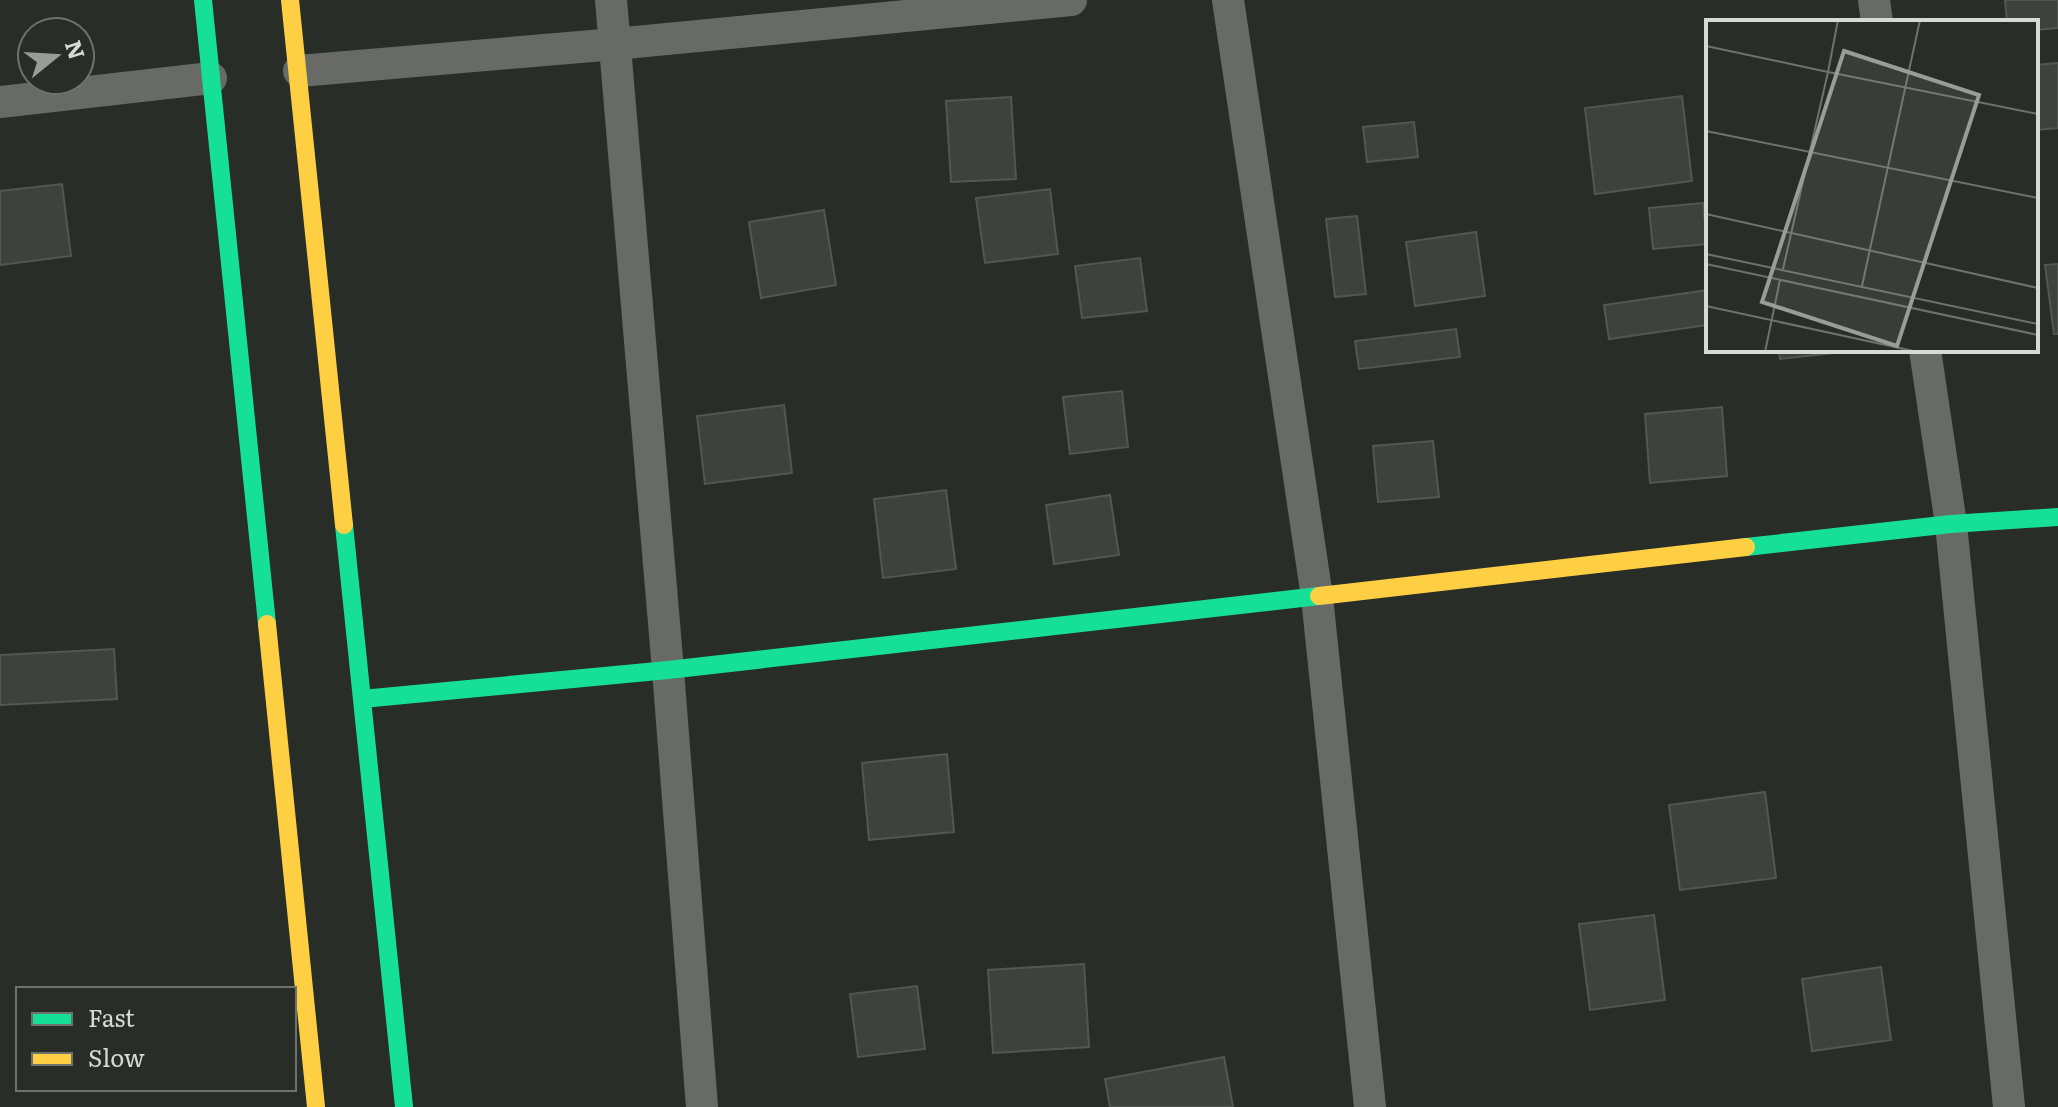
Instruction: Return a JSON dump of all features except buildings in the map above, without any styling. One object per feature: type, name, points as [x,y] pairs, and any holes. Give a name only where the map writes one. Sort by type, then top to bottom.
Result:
[{"type":"main road","points":[[203,0],[316,1107]]},
{"type":"main road","points":[[290,0],[404,1107]]},
{"type":"main road","points":[[362,699],[668,670],[1951,524],[2058,517]]},
{"type":"street","points":[[611,0],[702,1107]]},
{"type":"street","points":[[299,71],[1071,0]]},
{"type":"street","points":[[1228,0],[1317,597],[1370,1107]]},
{"type":"street","points":[[1874,0],[1877,20]]},
{"type":"street","points":[[0,102],[211,78]]},
{"type":"street","points":[[1925,352],[1951,524],[2009,1107]]},
{"type":"traffic: fast","points":[[203,0],[267,624]]},
{"type":"traffic: fast","points":[[1746,547],[1951,524],[2058,517]]},
{"type":"traffic: fast","points":[[344,525],[404,1107]]},
{"type":"traffic: fast","points":[[362,699],[668,670],[1319,596]]},
{"type":"traffic: slow","points":[[290,0],[344,525]]},
{"type":"traffic: slow","points":[[1319,596],[1746,547]]},
{"type":"traffic: slow","points":[[267,624],[316,1107]]}]
